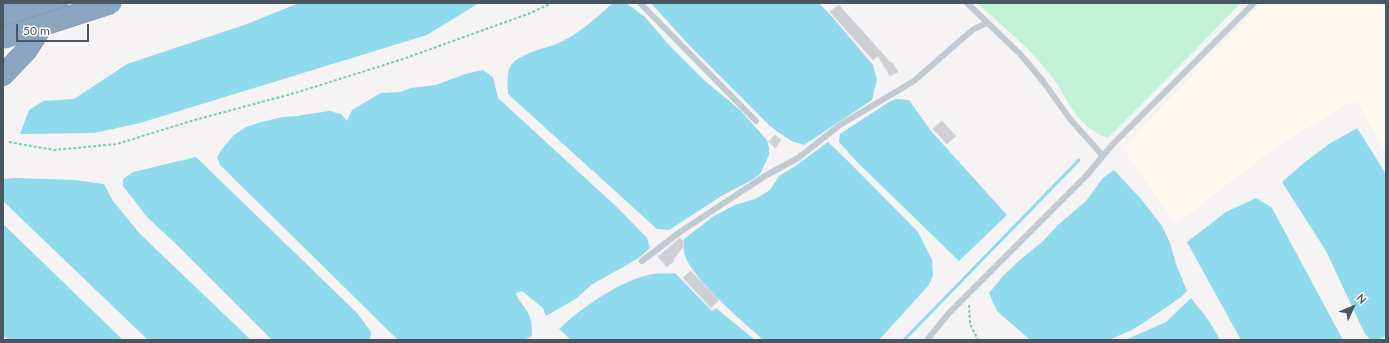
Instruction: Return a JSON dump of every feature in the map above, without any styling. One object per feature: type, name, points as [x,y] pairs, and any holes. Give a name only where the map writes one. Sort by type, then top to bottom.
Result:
[{"type":"highway","points":[[3,15],[41,3]]},
{"type":"highway","points":[[3,75],[26,51],[57,3]]},
{"type":"highway","points":[[3,38],[111,3]]},
{"type":"lane","points":[[640,3],[756,121]]},
{"type":"lane","points":[[967,3],[1020,54],[1042,80],[1070,119],[1103,156]]},
{"type":"lane","points":[[927,340],[950,313],[1087,175],[1114,144],[1254,3]]},
{"type":"lane","points":[[642,261],[714,209],[765,176],[798,158],[840,125],[914,81],[962,38],[974,29],[987,23]]},
{"type":"path","points":[[9,142],[54,150],[117,144],[191,121],[295,93],[403,59],[528,14],[552,3]]},
{"type":"path","points":[[971,292],[968,308],[970,324],[978,340]]},
{"type":"shaded area","points":[[1262,3],[1386,3],[1386,153],[1357,101],[1347,104],[1276,147],[1176,224],[1123,149]]},
{"type":"green space","points":[[977,3],[1241,3],[1108,138],[1088,127],[1080,119],[1056,82],[1041,63],[1014,36]]},
{"type":"water","points":[[299,3],[479,3],[427,35],[140,123],[94,133],[20,134],[29,110],[43,101],[74,99],[127,64],[247,24]]},
{"type":"water","points":[[613,3],[626,3],[645,17],[669,45],[705,81],[740,110],[767,140],[769,148],[769,155],[760,174],[752,180],[723,195],[669,230],[657,229],[508,94],[508,73],[513,62],[518,58],[559,43],[574,35]]},
{"type":"water","points":[[651,3],[819,3],[873,65],[877,80],[872,100],[804,145],[791,141],[770,126],[689,45]]},
{"type":"water","points":[[483,70],[493,77],[498,98],[619,209],[647,238],[650,248],[639,258],[591,285],[577,298],[546,316],[543,308],[522,291],[516,293],[528,313],[532,327],[532,336],[524,340],[398,340],[220,165],[217,157],[234,135],[246,127],[261,122],[283,117],[329,111],[341,114],[347,121],[352,110],[381,93],[400,92],[411,88],[436,85],[465,74]]},
{"type":"water","points":[[896,99],[909,100],[931,131],[1007,215],[959,261],[857,162],[839,142],[840,134]]},
{"type":"water","points":[[1357,128],[1386,174],[1386,336],[1378,340],[1371,340],[1365,334],[1326,251],[1282,182],[1329,144]]},
{"type":"water","points":[[828,142],[918,232],[932,260],[933,276],[928,286],[879,340],[763,340],[718,298],[696,274],[688,262],[684,252],[684,239],[714,216],[735,205],[755,199],[770,190],[779,176]]},
{"type":"water","points":[[196,157],[357,313],[371,332],[370,340],[272,340],[148,218],[123,186],[123,179],[133,172]]},
{"type":"water","points":[[1114,170],[1141,199],[1162,226],[1170,243],[1177,267],[1187,291],[1181,297],[1132,330],[1109,340],[1030,340],[997,311],[989,293],[1004,275],[1086,201],[1103,178]]},
{"type":"water","points":[[3,179],[75,180],[104,184],[113,201],[140,234],[251,340],[148,340],[3,201]]},
{"type":"water","points":[[1256,198],[1272,208],[1343,340],[1241,340],[1187,242],[1226,212]]},
{"type":"water","points":[[3,224],[123,340],[8,340],[3,335]]},
{"type":"water","points":[[675,273],[712,311],[716,308],[755,340],[571,340],[559,329],[579,312],[615,288],[641,277],[653,274]]},
{"type":"water","points":[[1191,298],[1209,321],[1220,340],[1125,340],[1166,322]]},
{"type":"building","points":[[839,5],[891,63],[892,62],[898,72],[890,76],[878,56],[873,60],[830,12]]},
{"type":"building","points":[[942,121],[956,136],[947,144],[933,129]]},
{"type":"building","points":[[775,135],[781,140],[775,148],[769,142]]},
{"type":"building","points":[[680,238],[683,241],[683,247],[673,260],[674,261],[667,267],[658,257]]},
{"type":"building","points":[[691,271],[719,300],[711,308],[683,278]]},
{"type":"waterway","points":[[904,340],[1079,160]]}]
